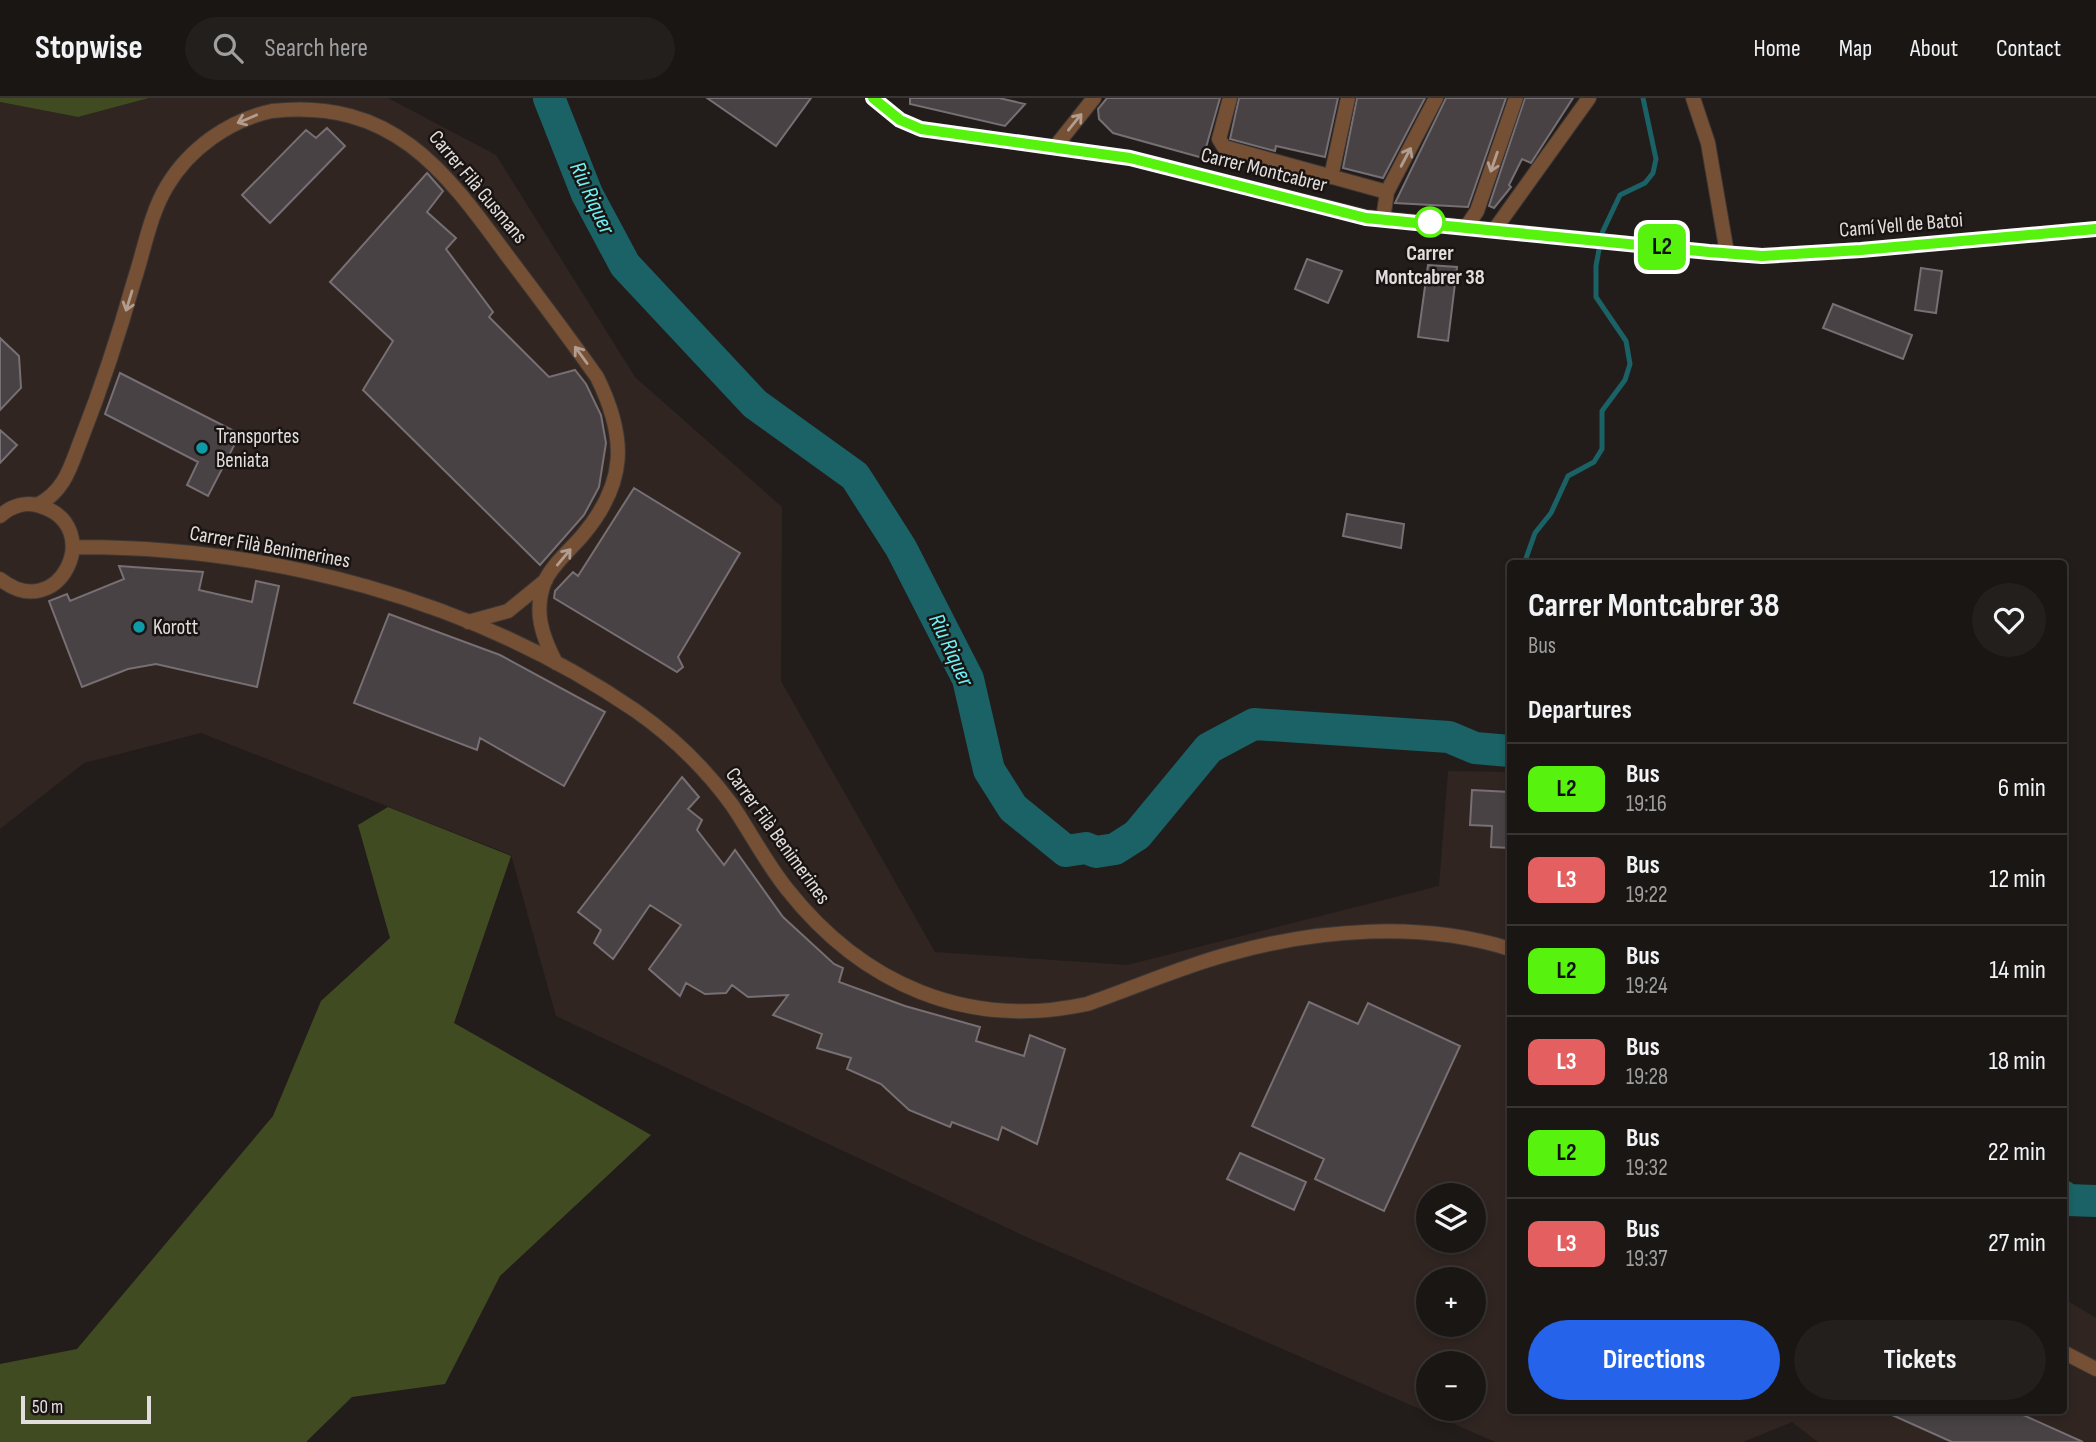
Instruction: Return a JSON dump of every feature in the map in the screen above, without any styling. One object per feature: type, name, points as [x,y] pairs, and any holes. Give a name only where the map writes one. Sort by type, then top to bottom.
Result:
[{"type":"street","name":"Carrer Montcabrer","points":[[873,98],[900,120],[921,129],[1130,158],[1354,215],[1709,252]]},
{"type":"street","points":[[1055,147],[1094,98]]},
{"type":"street","name":"Carrer Montcabrer","points":[[1230,98],[1219,144],[1387,192]]},
{"type":"street","points":[[1331,177],[1348,98]]},
{"type":"street","points":[[1383,219],[1387,192],[1436,98]]},
{"type":"street","points":[[1467,226],[1477,211],[1516,98]]},
{"type":"street","points":[[1495,229],[1589,98]]},
{"type":"street","points":[[1693,98],[1709,143],[1727,253]]},
{"type":"street","name":"Carrer Filà Gusmans","points":[[37,505],[54,496],[68,474],[98,394],[156,213],[174,177],[206,142],[241,121],[296,107],[339,109],[387,124],[431,157],[578,351],[606,395],[618,428],[619,443],[612,489],[596,520],[546,580],[539,609],[540,627],[556,663]]},
{"type":"street","name":"Camí Vell de Batoi","points":[[1709,252],[1762,256],[2096,229]]},
{"type":"street","points":[[0,516],[16,506],[37,505],[51,510],[63,519],[71,532],[74,547],[66,572],[46,588],[20,590],[0,579]]},
{"type":"street","name":"Carrer Filà Benimerines","points":[[74,547],[156,548],[290,568],[368,587],[468,622],[556,663],[637,712],[682,748],[723,793],[786,888],[829,934],[875,969],[918,992],[949,1003],[996,1012],[1063,1009],[1087,1004],[1229,953],[1354,934],[1432,935],[1478,940],[1507,948]]},
{"type":"street","points":[[468,622],[508,611],[546,580]]},
{"type":"street","points":[[2067,1354],[2096,1369]]},
{"type":"shaded area","points":[[149,98],[388,98],[496,155],[635,377],[782,507],[781,681],[935,952],[1127,965],[1439,886],[1448,771],[1507,772],[1507,1414],[2067,1414],[2067,1300],[2096,1318],[2096,1442],[1818,1442],[1792,1422],[1743,1442],[1495,1442],[1447,1421],[1486,1421],[1486,1351],[1416,1351],[1416,1407],[1022,1235],[556,1016],[511,855],[201,733],[84,763],[0,829],[0,102],[78,117]]},
{"type":"green space","points":[[0,98],[149,98],[78,117],[0,102]]},
{"type":"green space","points":[[388,807],[511,856],[454,1023],[651,1135],[500,1276],[445,1384],[352,1397],[306,1442],[0,1442],[0,1364],[77,1349],[273,1116],[321,1001],[390,938],[358,825]]},
{"type":"building","points":[[707,98],[811,98],[776,146]]},
{"type":"building","points":[[910,98],[999,98],[1025,104],[1005,126],[910,104]]},
{"type":"building","points":[[1107,98],[1220,98],[1203,158],[1113,133],[1099,119],[1098,109]]},
{"type":"building","points":[[1239,98],[1338,98],[1325,157],[1276,146],[1275,151],[1230,139]]},
{"type":"building","points":[[1357,98],[1425,98],[1383,178],[1343,168]]},
{"type":"building","points":[[1446,98],[1506,98],[1468,207],[1395,203]]},
{"type":"building","points":[[1525,98],[1573,98],[1531,163],[1522,159],[1509,185],[1511,187],[1494,208],[1489,206]]},
{"type":"building","points":[[327,128],[345,146],[270,223],[242,195],[306,130],[316,138]]},
{"type":"building","points":[[427,173],[443,191],[427,212],[456,238],[446,249],[493,312],[489,317],[549,377],[575,370],[586,384],[601,415],[606,443],[599,487],[584,515],[540,565],[363,390],[393,341],[330,282]]},
{"type":"building","points":[[1307,259],[1342,271],[1328,303],[1295,289]]},
{"type":"building","points":[[1428,265],[1457,267],[1448,341],[1418,337]]},
{"type":"building","points":[[1921,268],[1942,271],[1936,313],[1915,310]]},
{"type":"building","points":[[1833,304],[1912,335],[1903,359],[1823,328]]},
{"type":"building","points":[[0,338],[19,356],[21,388],[0,410]]},
{"type":"building","name":"Transportes Beniata","points":[[120,373],[240,434],[208,496],[187,485],[198,462],[105,414]]},
{"type":"building","points":[[0,430],[17,445],[0,463]]},
{"type":"building","points":[[634,488],[740,553],[678,657],[683,667],[677,672],[554,598],[555,591],[573,572],[578,576]]},
{"type":"building","points":[[1347,514],[1404,524],[1401,548],[1343,536]]},
{"type":"building","points":[[119,566],[203,572],[199,590],[252,602],[256,581],[279,586],[257,687],[156,664],[128,669],[82,687],[49,601],[67,594],[70,601],[124,579]]},
{"type":"building","points":[[389,614],[500,655],[605,712],[564,786],[480,738],[477,750],[354,703]]},
{"type":"building","points":[[682,777],[699,797],[688,809],[702,820],[697,830],[724,865],[735,850],[783,917],[834,964],[843,968],[839,982],[905,1006],[980,1027],[976,1041],[1024,1056],[1030,1035],[1065,1049],[1037,1144],[1002,1127],[998,1140],[952,1122],[950,1127],[909,1110],[881,1084],[847,1069],[851,1058],[817,1048],[822,1034],[773,1015],[788,995],[748,997],[732,985],[726,993],[705,994],[686,983],[680,996],[649,969],[681,925],[650,905],[613,959],[594,943],[601,930],[578,912]]},
{"type":"building","points":[[1472,790],[1507,792],[1507,848],[1491,847],[1492,826],[1470,825]]},
{"type":"building","points":[[1309,1002],[1358,1024],[1368,1003],[1460,1046],[1384,1211],[1315,1179],[1324,1159],[1252,1126]]},
{"type":"building","points":[[1240,1153],[1306,1182],[1294,1210],[1227,1179]]},
{"type":"building","points":[[1890,1414],[2021,1414],[2083,1442],[1952,1442]]},
{"type":"waterway","name":"Riu Riquer","points":[[549,98],[587,194],[625,265],[755,404],[855,476],[901,548],[968,679],[989,770],[1013,808],[1066,851],[1086,848],[1096,852],[1115,849],[1137,835],[1209,748],[1254,724],[1449,737],[1475,748],[1507,751]]},
{"type":"waterway","points":[[1525,560],[1535,533],[1551,513],[1568,476],[1594,462],[1602,449],[1602,411],[1625,380],[1630,364],[1626,341],[1596,297],[1596,266],[1602,233],[1620,195],[1645,183],[1653,173],[1656,159],[1643,98]]},
{"type":"waterway","name":"Riu Riquer","points":[[2067,1200],[2096,1201]]},
{"type":"bus line","name":"L2","points":[[873,98],[900,120],[921,129],[1130,158],[1374,219],[1422,221],[1762,256],[2096,229]]},
{"type":"place","name":"Carrer Montcabrer 38","points":[[1430,222]]},
{"type":"place","name":"Transportes Beniata","points":[[202,448]]},
{"type":"place","name":"Korott","points":[[139,627]]}]
